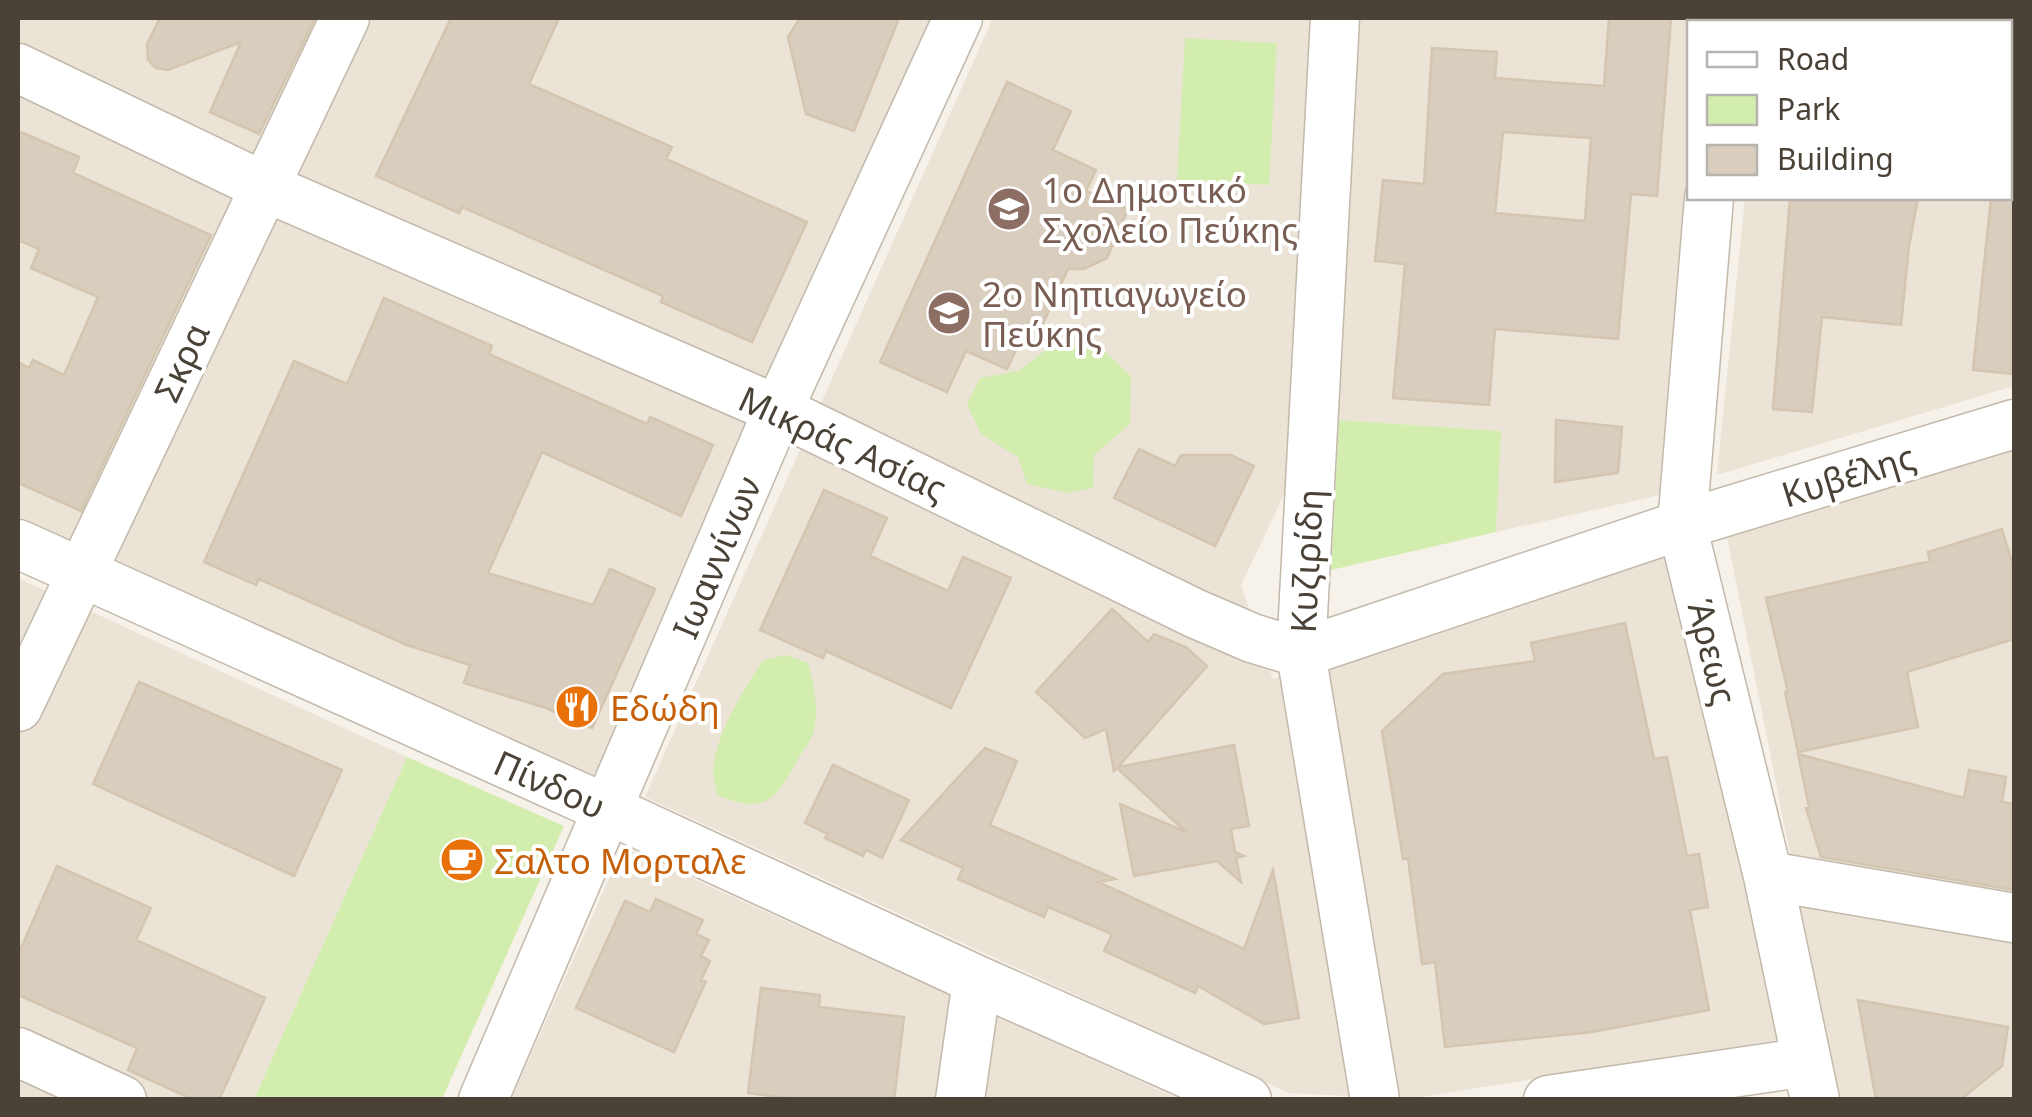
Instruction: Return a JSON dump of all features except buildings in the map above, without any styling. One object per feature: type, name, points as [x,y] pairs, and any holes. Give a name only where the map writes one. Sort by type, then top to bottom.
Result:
[{"type":"street","name":"Σκρα","points":[[18,707],[345,18]]},
{"type":"street","name":"Ιωαννίνων","points":[[483,1100],[778,410],[958,18]]},
{"type":"street","name":"Κυζιρίδη","points":[[1335,18],[1301,653],[1375,1100]]},
{"type":"street","name":"Μικράς Ασίας","points":[[18,68],[264,187],[778,410],[1194,614],[1301,653]]},
{"type":"street","name":"Άρεως","points":[[1709,200],[1682,525],[1768,876],[1811,1081]]},
{"type":"street","name":"Κυβέλης","points":[[1682,525],[2014,424]]},
{"type":"street","points":[[1301,653],[1682,525]]},
{"type":"street","name":"Πίνδου","points":[[18,544],[1246,1100]]},
{"type":"street","points":[[1768,876],[2014,918]]},
{"type":"street","points":[[960,1100],[977,980]]},
{"type":"street","points":[[18,1052],[122,1100]]},
{"type":"street","points":[[1548,1100],[1811,1081]]},
{"type":"shaded area","points":[[18,18],[941,18],[598,786],[18,522]]},
{"type":"shaded area","points":[[993,18],[1717,18],[1687,20],[1690,200],[1669,493],[1496,532],[1500,431],[1294,417],[1290,482],[1241,585],[1273,679],[1666,552],[1785,1039],[1408,1099],[1289,1093],[645,797]]},
{"type":"shaded area","points":[[2014,18],[2014,386],[1717,475],[1745,200],[2012,200],[2012,20],[1762,20]]},
{"type":"shaded area","points":[[2014,445],[2014,1099],[1839,1099],[1726,532]]},
{"type":"shaded area","points":[[18,578],[407,757],[254,1099],[18,1100]]},
{"type":"shaded area","points":[[623,847],[1179,1099],[511,1100]]},
{"type":"green space","points":[[1185,38],[1277,43],[1269,185],[1177,180]]},
{"type":"green space","points":[[1054,344],[1101,348],[1131,376],[1130,424],[1094,455],[1093,488],[1068,493],[1027,484],[1018,457],[981,434],[967,404],[980,378],[1018,371]]},
{"type":"green space","points":[[1339,420],[1501,431],[1496,532],[1331,570]]},
{"type":"green space","points":[[786,655],[808,663],[816,710],[810,739],[782,786],[767,800],[747,804],[717,795],[715,757],[732,713],[763,660]]},
{"type":"green space","points":[[407,757],[564,826],[442,1099],[254,1099]]},
{"type":"place","name":"1ο Δημοτικό Σχολείο Πεύκης","points":[[1009,209]]},
{"type":"place","name":"2ο Νηπιαγωγείο Πεύκης","points":[[949,313]]},
{"type":"place","name":"Εδώδη","points":[[577,707]]},
{"type":"place","name":"Σαλτο Μορταλε","points":[[462,860]]}]
